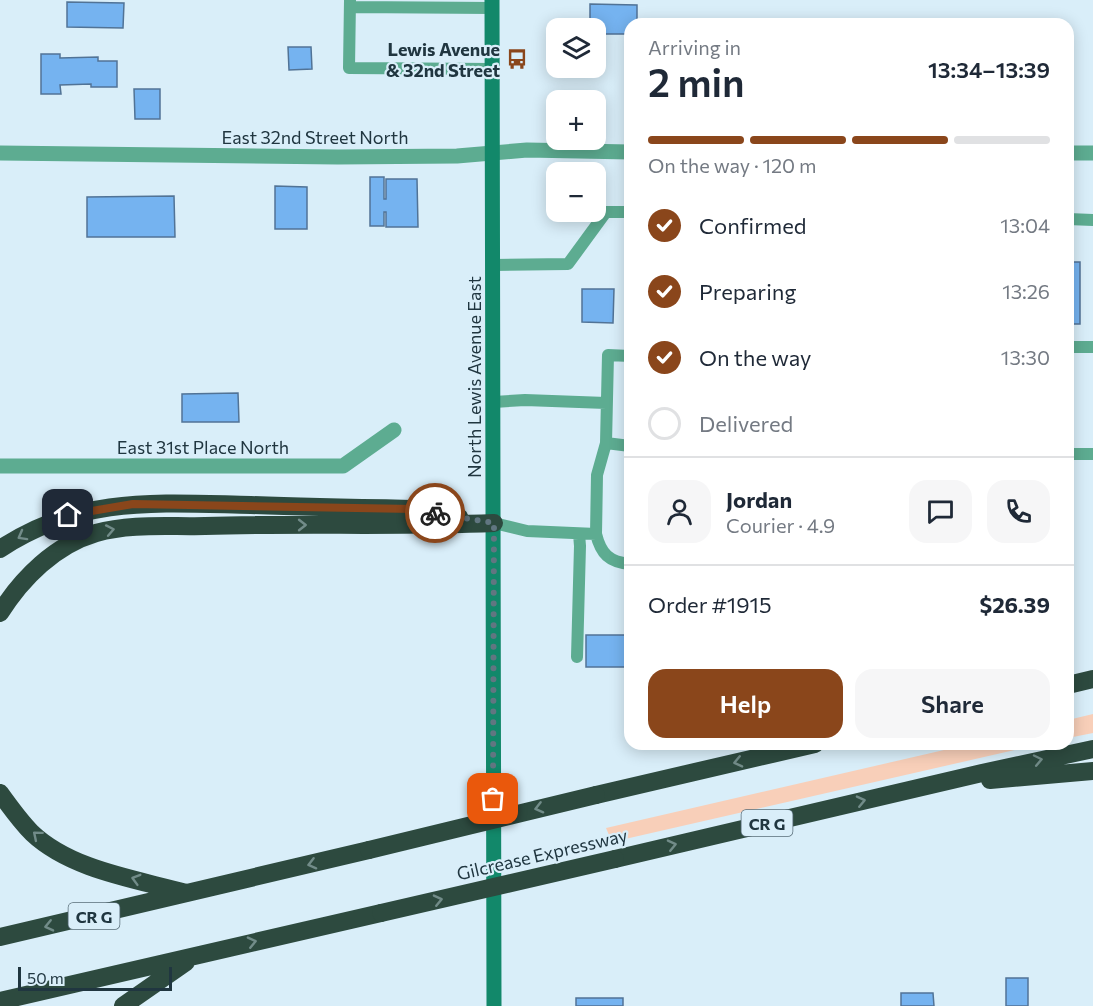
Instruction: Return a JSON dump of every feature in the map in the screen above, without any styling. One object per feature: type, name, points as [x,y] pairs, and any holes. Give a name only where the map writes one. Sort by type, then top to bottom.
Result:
[{"type":"highway","points":[[0,549],[34,529],[68,515],[133,504],[414,509],[494,523]]},
{"type":"highway","points":[[0,614],[11,595],[49,557],[94,534],[119,528],[494,523]]},
{"type":"highway","points":[[1074,684],[1093,680]]},
{"type":"highway","name":"Gilcrease Expressway","points":[[0,1001],[920,787],[1093,749]]},
{"type":"highway","name":"CR G","points":[[0,937],[789,750]]},
{"type":"highway","points":[[920,787],[1093,771]]},
{"type":"highway","points":[[0,793],[34,834],[56,851],[84,865],[188,894]]},
{"type":"highway","points":[[123,1006],[195,956]]},
{"type":"main road","name":"North Lewis Avenue East","points":[[492,4],[494,1006]]},
{"type":"street","name":"East 32nd Street North","points":[[0,153],[338,158],[458,156],[527,150],[624,152]]},
{"type":"street","points":[[1074,153],[1093,153]]},
{"type":"street","name":"East 31st Place North","points":[[0,466],[343,466],[394,430]]},
{"type":"lane","points":[[492,4],[350,4],[349,68],[492,69]]},
{"type":"lane","points":[[493,265],[568,264],[606,212],[624,212]]},
{"type":"lane","points":[[1074,219],[1093,220]]},
{"type":"lane","points":[[1074,346],[1093,347]]},
{"type":"lane","points":[[624,356],[608,356],[606,443],[597,475],[596,534],[600,549],[616,563],[624,564]]},
{"type":"lane","points":[[494,402],[525,400],[606,403]]},
{"type":"lane","points":[[606,443],[624,445]]},
{"type":"lane","points":[[1074,454],[1093,454]]},
{"type":"lane","points":[[494,523],[527,531],[596,534]]},
{"type":"lane","points":[[577,657],[579,534]]},
{"type":"shaded area","points":[[1093,714],[1093,733],[1074,737],[1074,719]]},
{"type":"shaded area","points":[[944,750],[1015,750],[612,842],[606,828]]},
{"type":"building","points":[[67,2],[124,3],[123,28],[67,27]]},
{"type":"building","points":[[590,4],[637,5],[637,18],[624,18],[624,34],[606,34],[606,18],[590,18]]},
{"type":"building","points":[[288,47],[311,47],[312,69],[289,70]]},
{"type":"building","points":[[41,54],[60,54],[60,58],[98,57],[98,61],[117,61],[117,87],[91,87],[91,84],[60,85],[61,94],[41,94]]},
{"type":"building","points":[[134,89],[160,89],[160,119],[135,119]]},
{"type":"building","points":[[370,177],[384,177],[384,199],[386,199],[386,179],[417,179],[418,227],[386,227],[386,212],[384,212],[384,226],[370,226]]},
{"type":"building","points":[[275,186],[307,187],[307,229],[275,229]]},
{"type":"building","points":[[174,196],[175,237],[87,237],[87,197]]},
{"type":"building","points":[[1074,262],[1080,262],[1080,324],[1074,324]]},
{"type":"building","points":[[582,289],[614,289],[613,323],[582,322]]},
{"type":"building","points":[[238,393],[239,422],[182,422],[182,394]]},
{"type":"building","points":[[586,635],[624,635],[624,667],[586,667]]},
{"type":"building","points":[[1006,978],[1028,978],[1028,1006],[1006,1006]]},
{"type":"building","points":[[901,993],[933,993],[934,1006],[901,1006]]},
{"type":"building","points":[[576,998],[623,998],[623,1006],[576,1006]]},
{"type":"way so far","points":[[435,513],[494,523],[493,799]]},
{"type":"place","name":"Lewis Avenue & 32nd Street","points":[[517,59]]},
{"type":"route","points":[[68,515],[133,504],[414,509],[435,513]]}]
